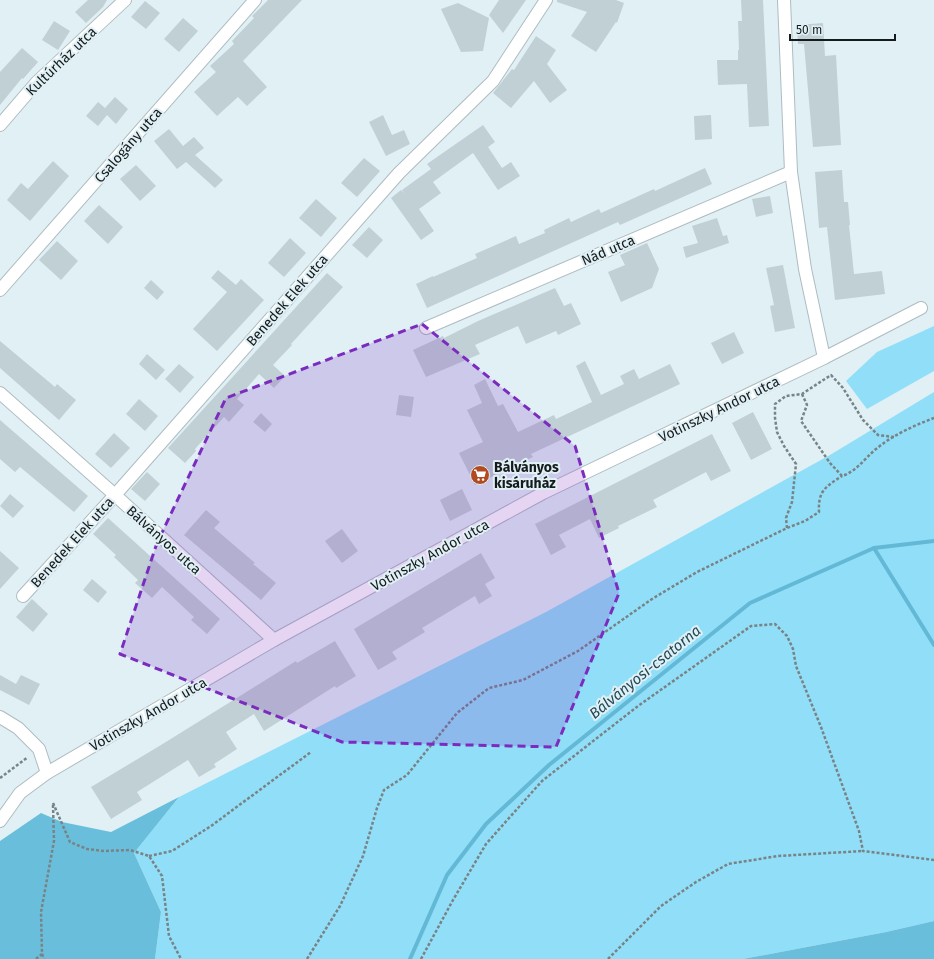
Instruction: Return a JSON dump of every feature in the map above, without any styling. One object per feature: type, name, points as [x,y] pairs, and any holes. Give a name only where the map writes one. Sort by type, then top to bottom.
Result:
[{"type":"street","name":"Kultúrház utca","points":[[0,125],[38,82],[125,0]]},
{"type":"street","name":"Csalogány utca","points":[[0,290],[255,0]]},
{"type":"street","name":"Benedek Elek utca","points":[[23,596],[115,495],[399,173],[493,81],[546,0]]},
{"type":"street","points":[[784,0],[791,172],[805,268],[824,358]]},
{"type":"street","name":"Nád utca","points":[[426,328],[791,172]]},
{"type":"street","name":"Votinszky Andor utca","points":[[0,822],[20,793],[47,773],[274,640],[543,493],[824,358],[921,308]]},
{"type":"street","name":"Bálványos utca","points":[[0,393],[115,495],[274,640]]},
{"type":"street","points":[[0,717],[18,728],[39,749],[47,773]]},
{"type":"path","points":[[786,528],[786,518],[792,502],[796,464],[777,432],[774,418],[775,404],[786,396],[802,394],[831,375],[843,388],[863,420],[878,435],[894,436]]},
{"type":"path","points":[[802,394],[807,405],[801,421],[830,463],[842,476]]},
{"type":"path","points":[[307,959],[343,899],[363,856],[377,808],[384,790],[407,774],[457,713],[489,688],[523,680],[578,651],[697,572],[786,528],[806,521],[818,512],[818,501],[825,488],[842,476],[851,473],[876,449],[894,436],[934,418]]},
{"type":"path","points":[[421,959],[486,844],[542,781],[638,706],[751,626],[775,624],[787,636],[796,666],[821,727],[859,831],[863,851]]},
{"type":"path","points":[[0,778],[39,749]]},
{"type":"path","points":[[44,959],[42,954],[41,912],[54,841],[53,803],[70,842],[87,849],[130,850],[149,856],[172,851],[211,826],[311,752]]},
{"type":"path","points":[[608,959],[661,906],[696,882],[728,864],[778,856],[863,851],[934,860]]},
{"type":"path","points":[[149,856],[162,876],[169,936],[181,959]]},
{"type":"path","points":[[36,959],[42,954]]},
{"type":"highlighted area","points":[[422,324],[575,446],[619,593],[556,747],[342,742],[120,654],[157,543],[226,398]]},
{"type":"shaded area","points":[[934,326],[934,371],[867,409],[846,381],[877,352]]},
{"type":"shaded area","points":[[934,392],[934,921],[886,932],[743,959],[155,959],[161,912],[134,853],[179,797],[546,612],[830,455]]},
{"type":"shaded area","points":[[179,797],[134,853],[161,912],[155,959],[0,959],[0,841],[41,813],[62,822],[111,832]]},
{"type":"shaded area","points":[[934,921],[934,959],[743,959],[886,932]]},
{"type":"building","points":[[88,0],[107,0],[103,7],[86,23],[75,12]]},
{"type":"building","points":[[268,0],[302,0],[243,61],[267,87],[247,106],[238,97],[217,116],[194,92],[216,72],[210,66],[234,44],[232,41],[254,18],[252,16]]},
{"type":"building","points":[[499,0],[526,0],[503,33],[489,15]]},
{"type":"building","points":[[557,0],[616,0],[624,3],[617,23],[616,22],[596,52],[571,36],[587,12],[557,2]]},
{"type":"building","points":[[741,0],[763,0],[769,126],[749,127],[747,84],[718,85],[717,60],[738,60],[738,21],[742,21]]},
{"type":"building","points":[[145,1],[160,13],[146,29],[131,17]]},
{"type":"building","points":[[458,3],[489,18],[483,51],[461,52],[441,9]]},
{"type":"building","points":[[183,18],[198,31],[179,52],[164,39]]},
{"type":"building","points":[[54,21],[70,31],[58,50],[42,40]]},
{"type":"building","points":[[823,23],[825,56],[836,55],[841,145],[813,147],[804,44],[798,44],[797,25]]},
{"type":"building","points":[[536,36],[556,50],[547,64],[567,90],[550,103],[534,81],[511,108],[493,93],[512,69],[514,70]]},
{"type":"building","points":[[22,48],[38,62],[23,79],[22,78],[0,105],[0,72]]},
{"type":"building","points":[[115,97],[128,109],[116,124],[107,115],[98,126],[86,116],[98,102],[105,108]]},
{"type":"building","points":[[383,115],[392,135],[404,130],[410,144],[386,156],[369,122]]},
{"type":"building","points":[[711,115],[712,139],[695,140],[694,116]]},
{"type":"building","points":[[483,125],[495,142],[488,147],[502,168],[511,162],[520,176],[498,190],[473,153],[433,182],[441,193],[419,209],[434,231],[421,240],[391,198],[401,190],[404,193],[402,190],[431,169],[427,164]]},
{"type":"building","points":[[169,129],[183,146],[194,137],[204,148],[195,155],[223,180],[215,188],[186,162],[177,169],[154,141]]},
{"type":"building","points":[[364,158],[380,171],[357,197],[341,183]]},
{"type":"building","points":[[53,161],[69,176],[30,221],[7,200],[21,183],[28,189]]},
{"type":"building","points":[[136,165],[156,186],[140,201],[120,179]]},
{"type":"building","points":[[705,168],[712,184],[620,225],[618,222],[427,308],[416,284],[477,258],[475,254],[516,236],[519,244],[545,233],[544,230],[569,218],[571,222],[599,209],[601,213],[654,189],[655,191]]},
{"type":"building","points":[[842,170],[844,202],[848,202],[854,274],[882,271],[885,294],[835,300],[827,227],[819,228],[815,172]]},
{"type":"building","points":[[770,196],[773,213],[756,217],[752,199]]},
{"type":"building","points":[[316,199],[337,218],[321,237],[299,218]]},
{"type":"building","points":[[99,205],[123,227],[108,244],[84,221]]},
{"type":"building","points":[[717,218],[723,236],[727,235],[729,243],[686,258],[683,247],[698,243],[692,226]]},
{"type":"building","points":[[369,227],[383,240],[367,258],[352,245]]},
{"type":"building","points":[[290,238],[306,253],[284,277],[268,263]]},
{"type":"building","points":[[57,241],[78,261],[61,280],[39,260]]},
{"type":"building","points":[[647,243],[659,269],[652,288],[621,302],[608,272],[625,265],[620,255]]},
{"type":"building","points":[[783,265],[795,328],[775,332],[770,306],[774,305],[766,268]]},
{"type":"building","points":[[218,270],[236,285],[241,279],[264,300],[217,351],[193,329],[227,292],[211,278]]},
{"type":"building","points":[[327,273],[343,287],[273,365],[285,376],[274,388],[259,374],[237,399],[244,405],[229,422],[224,417],[195,449],[196,451],[185,463],[168,448]]},
{"type":"building","points":[[151,280],[164,292],[157,300],[144,288]]},
{"type":"building","points":[[555,288],[564,306],[571,303],[581,324],[558,335],[556,331],[526,344],[518,326],[475,345],[480,354],[426,377],[413,350],[443,336],[444,338],[478,321]]},
{"type":"building","points":[[734,332],[744,353],[722,364],[711,343]]},
{"type":"building","points":[[0,341],[55,387],[57,384],[76,400],[59,420],[0,368]]},
{"type":"building","points":[[147,354],[165,370],[156,380],[139,364]]},
{"type":"building","points":[[585,361],[601,395],[624,384],[620,376],[634,369],[639,379],[670,364],[680,384],[531,454],[533,457],[475,485],[459,453],[483,442],[467,410],[482,403],[474,385],[485,379],[498,406],[503,404],[518,432],[554,415],[556,419],[592,402],[576,366]]},
{"type":"building","points":[[179,364],[194,377],[180,393],[165,379]]},
{"type":"building","points":[[399,395],[414,397],[411,417],[396,415]]},
{"type":"building","points":[[139,399],[158,416],[145,431],[126,414]]},
{"type":"building","points":[[753,412],[772,449],[751,460],[732,423]]},
{"type":"building","points":[[261,413],[272,424],[265,432],[253,422]]},
{"type":"building","points":[[0,420],[88,496],[74,512],[20,467],[15,472],[0,459]]},
{"type":"building","points":[[114,433],[130,448],[111,468],[95,454]]},
{"type":"building","points":[[712,434],[731,471],[711,481],[706,472],[653,500],[657,507],[618,526],[619,528],[599,538],[590,519],[559,535],[566,547],[551,555],[535,524]]},
{"type":"building","points":[[147,472],[160,484],[145,501],[131,489]]},
{"type":"building","points":[[462,489],[472,510],[450,521],[440,500]]},
{"type":"building","points":[[10,494],[24,506],[13,518],[0,506]]},
{"type":"building","points":[[206,510],[220,522],[214,528],[276,583],[261,600],[184,535]]},
{"type":"building","points":[[108,518],[220,619],[207,634],[191,620],[194,617],[162,587],[152,598],[135,583],[138,580],[114,557],[116,555],[93,534]]},
{"type":"building","points":[[342,529],[358,551],[342,563],[325,541]]},
{"type":"building","points":[[0,551],[19,568],[0,589]]},
{"type":"building","points":[[481,553],[495,578],[485,584],[492,596],[479,604],[475,596],[422,628],[425,632],[392,652],[397,659],[378,670],[354,629]]},
{"type":"building","points":[[92,579],[107,592],[98,603],[83,590]]},
{"type":"building","points":[[32,599],[48,614],[33,632],[16,617]]},
{"type":"building","points":[[335,641],[356,676],[336,688],[335,686],[264,731],[254,714],[226,732],[237,749],[214,764],[216,767],[199,777],[188,760],[137,792],[142,800],[111,819],[91,787],[296,661],[297,663]]},
{"type":"building","points":[[0,675],[16,684],[21,675],[40,684],[29,705],[0,690]]},
{"type":"waterway","name":"Bálványosi-csatorna","points":[[410,959],[447,875],[486,824],[549,765],[750,603],[874,548],[934,541]]},
{"type":"waterway","name":"Bálványosi-csatorna","points":[[874,548],[934,645]]},
{"type":"place","name":"Bálványos kisáruház","points":[[480,475]]}]
